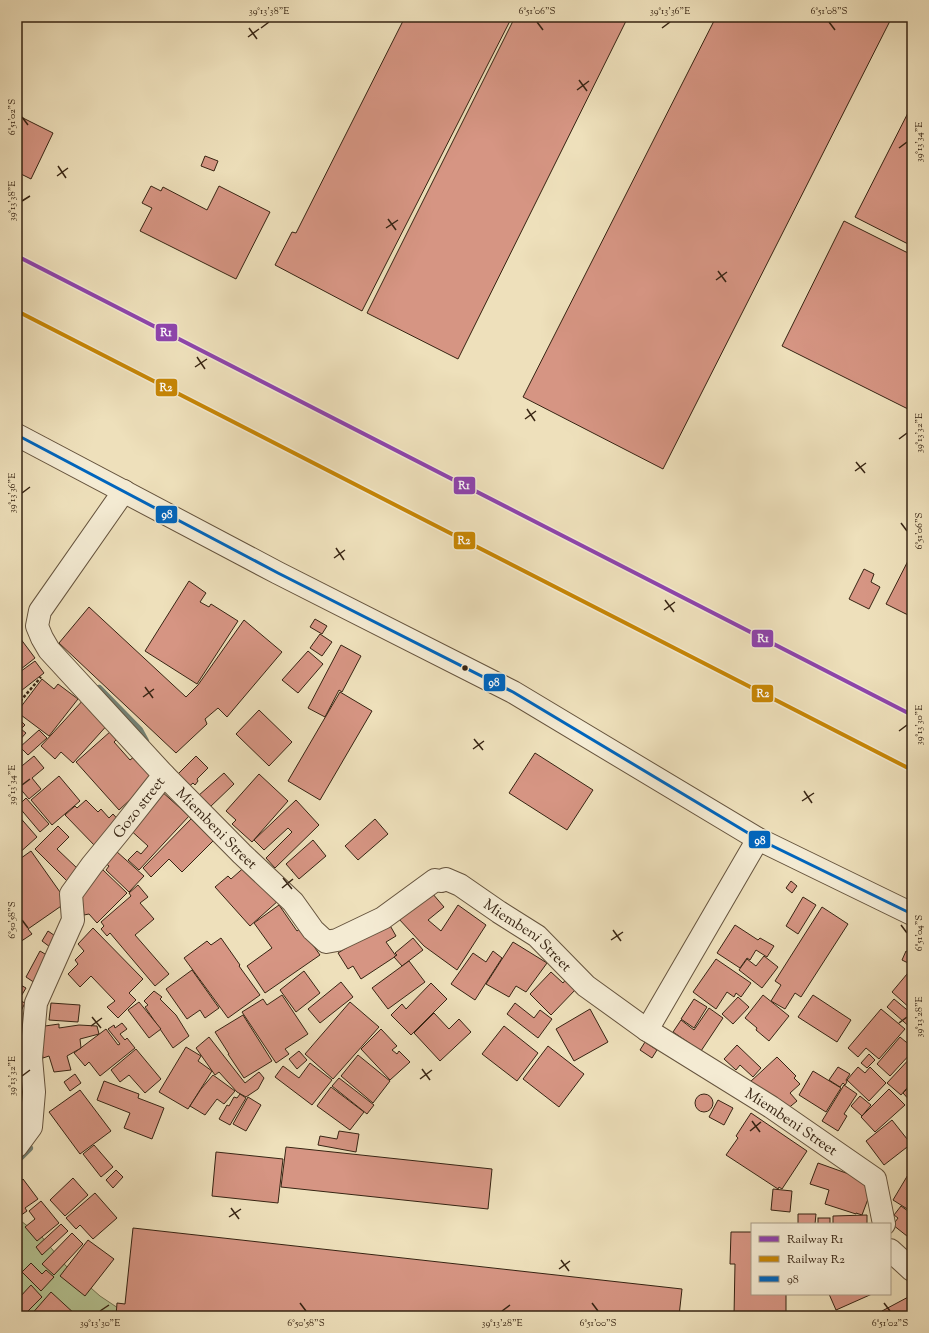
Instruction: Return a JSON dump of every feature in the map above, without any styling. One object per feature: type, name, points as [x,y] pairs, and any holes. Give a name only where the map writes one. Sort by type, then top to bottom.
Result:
[{"type":"street","points":[[17,435],[278,573],[513,692],[758,839],[912,914]]},
{"type":"street","name":"Gozo street","points":[[17,1146],[31,1127],[34,1092],[31,1058],[36,1003],[72,920],[71,894],[92,865],[164,775],[49,650],[37,626],[40,611],[124,491]]},
{"type":"street","name":"Miembeni Street","points":[[164,775],[292,902],[313,930],[326,942],[337,940],[383,918],[435,880],[441,881],[446,879],[460,885],[537,936],[586,986],[647,1030],[771,1107],[875,1179],[884,1223]]},
{"type":"street","points":[[647,1030],[758,839]]},
{"type":"street","points":[[891,1251],[912,1270]]},
{"type":"path","points":[[17,705],[48,670],[59,660]]},
{"type":"green space","points":[[17,1218],[42,1237],[66,1266],[100,1296],[130,1316],[17,1316]]},
{"type":"building","points":[[405,17],[512,17],[362,311],[275,265],[292,232],[296,233]]},
{"type":"building","points":[[515,17],[628,17],[458,359],[367,313]]},
{"type":"building","points":[[716,17],[892,17],[663,469],[523,397]]},
{"type":"building","points":[[912,105],[912,246],[855,217]]},
{"type":"building","points":[[17,115],[53,133],[31,179],[17,172]]},
{"type":"building","points":[[205,156],[218,161],[214,171],[201,166]]},
{"type":"building","points":[[151,186],[161,191],[163,187],[207,210],[219,186],[270,212],[236,279],[140,231],[152,208],[142,203]]},
{"type":"building","points":[[844,221],[912,255],[912,411],[782,346]]},
{"type":"building","points":[[912,553],[912,617],[886,604]]},
{"type":"building","points":[[864,569],[874,574],[871,582],[880,587],[869,609],[849,599]]},
{"type":"building","points":[[189,581],[206,593],[200,602],[209,607],[211,604],[238,621],[197,684],[145,651]]},
{"type":"building","points":[[89,607],[186,697],[198,685],[244,620],[282,652],[227,717],[218,708],[205,719],[207,724],[176,753],[59,643]]},
{"type":"building","points":[[315,619],[327,626],[322,634],[310,627]]},
{"type":"building","points":[[17,634],[35,658],[21,669],[17,664]]},
{"type":"building","points":[[320,634],[332,642],[322,656],[310,648]]},
{"type":"building","points":[[341,645],[361,656],[342,692],[339,690],[325,717],[308,708]]},
{"type":"building","points":[[308,651],[323,664],[298,693],[282,680]]},
{"type":"building","points":[[35,661],[44,673],[17,694],[17,674]]},
{"type":"building","points":[[42,679],[54,689],[58,684],[78,699],[49,736],[17,712]]},
{"type":"building","points":[[340,692],[372,711],[320,800],[288,781]]},
{"type":"building","points":[[85,698],[110,722],[73,763],[61,752],[55,759],[41,746]]},
{"type":"building","points":[[259,710],[292,742],[269,766],[236,734]]},
{"type":"building","points":[[17,717],[25,725],[21,729],[26,733],[17,743]]},
{"type":"building","points":[[39,730],[47,738],[28,755],[20,747]]},
{"type":"building","points":[[111,731],[118,738],[114,742],[130,760],[135,756],[155,777],[119,810],[76,762]]},
{"type":"building","points":[[535,753],[593,790],[567,830],[509,793]]},
{"type":"building","points":[[34,756],[44,768],[32,778],[41,789],[29,799],[17,785],[17,770]]},
{"type":"building","points":[[196,756],[208,768],[197,779],[198,781],[195,785],[193,783],[186,789],[175,777]]},
{"type":"building","points":[[224,773],[234,784],[209,808],[198,796]]},
{"type":"building","points":[[259,774],[288,801],[252,842],[232,824],[236,820],[226,811]]},
{"type":"building","points":[[59,776],[80,801],[52,825],[31,800]]},
{"type":"building","points":[[160,790],[189,816],[139,870],[128,860],[137,851],[141,854],[148,846],[127,827]]},
{"type":"building","points":[[26,798],[49,824],[40,832],[18,806]]},
{"type":"building","points":[[86,800],[98,812],[101,809],[109,818],[113,814],[122,824],[97,848],[65,815],[75,806],[77,808]]},
{"type":"building","points":[[296,800],[319,825],[275,868],[266,858],[292,832],[288,828],[264,850],[254,840]]},
{"type":"building","points":[[17,814],[37,837],[17,855]]},
{"type":"building","points":[[191,819],[213,841],[182,872],[169,859],[151,877],[143,868]]},
{"type":"building","points":[[375,819],[388,834],[358,860],[345,846]]},
{"type":"building","points":[[58,826],[69,837],[57,849],[78,869],[67,881],[35,849]]},
{"type":"building","points":[[313,840],[326,856],[299,879],[286,864]]},
{"type":"building","points":[[31,851],[67,902],[28,929],[32,934],[17,944],[17,861]]},
{"type":"building","points":[[116,851],[144,876],[129,892],[106,870],[109,866],[105,863]]},
{"type":"building","points":[[248,864],[279,900],[250,926],[215,887],[228,876],[231,879]]},
{"type":"building","points":[[102,869],[127,893],[97,923],[89,914],[84,915],[81,890]]},
{"type":"building","points":[[791,881],[797,886],[792,893],[786,888]]},
{"type":"building","points":[[138,885],[148,897],[140,903],[154,919],[135,935],[169,974],[155,986],[110,933],[107,936],[101,929],[104,926],[101,922],[131,896],[129,893]]},
{"type":"building","points":[[432,893],[444,907],[428,920],[441,931],[458,905],[486,925],[457,970],[424,946],[398,918]]},
{"type":"building","points":[[803,897],[816,905],[798,934],[786,926]]},
{"type":"building","points":[[279,905],[297,931],[301,928],[320,955],[265,993],[247,966],[272,948],[254,923]]},
{"type":"building","points":[[822,907],[848,924],[801,997],[795,993],[785,1009],[771,1001],[781,985],[775,981]]},
{"type":"building","points":[[388,922],[396,936],[386,942],[396,956],[361,979],[353,966],[348,969],[338,953]]},
{"type":"building","points":[[735,925],[758,940],[760,938],[774,946],[767,957],[756,950],[750,960],[747,958],[740,968],[717,953]]},
{"type":"building","points":[[93,928],[143,979],[129,993],[136,1000],[118,1018],[107,1007],[115,1001],[91,976],[80,987],[68,974],[78,964],[75,960],[84,951],[78,944]]},
{"type":"building","points":[[48,931],[61,940],[54,950],[42,941]]},
{"type":"building","points":[[221,938],[260,995],[228,1018],[184,958],[207,941],[211,945]]},
{"type":"building","points":[[413,938],[423,950],[402,966],[394,957],[397,955],[395,953]]},
{"type":"building","points":[[513,942],[547,963],[526,992],[516,986],[509,997],[486,984]]},
{"type":"building","points":[[40,951],[50,957],[35,983],[26,977]]},
{"type":"building","points":[[493,951],[502,958],[475,1000],[451,984],[473,953],[486,962]]},
{"type":"building","points":[[906,951],[912,954],[912,965],[902,960]]},
{"type":"building","points":[[764,956],[778,967],[762,988],[739,970],[747,959],[756,966]]},
{"type":"building","points":[[716,959],[751,983],[741,997],[736,993],[734,997],[727,992],[716,1009],[693,992]]},
{"type":"building","points":[[409,961],[425,982],[388,1009],[372,988]]},
{"type":"building","points":[[912,968],[912,1010],[892,992]]},
{"type":"building","points":[[192,970],[219,1008],[205,1018],[200,1010],[187,1019],[166,989]]},
{"type":"building","points":[[304,971],[320,993],[296,1012],[280,990]]},
{"type":"building","points":[[551,972],[563,983],[567,978],[577,988],[551,1015],[530,994]]},
{"type":"building","points":[[341,982],[353,997],[320,1023],[308,1009]]},
{"type":"building","points":[[17,983],[26,988],[20,998],[17,996]]},
{"type":"building","points":[[431,983],[447,999],[411,1035],[391,1015],[402,1004],[406,1009]]},
{"type":"building","points":[[154,991],[162,997],[160,999],[176,1015],[189,1036],[173,1048],[145,1007],[148,1005],[144,1001]]},
{"type":"building","points":[[282,995],[308,1034],[285,1049],[289,1054],[276,1063],[242,1012],[263,999],[267,1005]]},
{"type":"building","points":[[763,995],[789,1016],[769,1041],[745,1018]]},
{"type":"building","points":[[813,995],[851,1020],[837,1042],[798,1017]]},
{"type":"building","points":[[738,997],[749,1007],[733,1024],[722,1014]]},
{"type":"building","points":[[17,999],[25,1003],[17,1019]]},
{"type":"building","points":[[694,999],[707,1007],[694,1028],[681,1019]]},
{"type":"building","points":[[894,999],[912,1014],[912,1029],[887,1007]]},
{"type":"building","points":[[139,1002],[161,1029],[149,1038],[128,1010]]},
{"type":"building","points":[[350,1002],[379,1027],[333,1079],[305,1054]]},
{"type":"building","points":[[51,1003],[80,1005],[78,1022],[49,1020]]},
{"type":"building","points":[[515,1003],[534,1018],[540,1010],[552,1019],[538,1038],[507,1014]]},
{"type":"building","points":[[709,1008],[723,1018],[701,1051],[673,1032],[681,1020],[694,1030]]},
{"type":"building","points":[[590,1009],[608,1042],[574,1061],[556,1029]]},
{"type":"building","points":[[881,1009],[905,1029],[879,1059],[866,1048],[858,1057],[848,1048]]},
{"type":"building","points":[[434,1013],[449,1029],[459,1019],[471,1032],[440,1061],[414,1033]]},
{"type":"building","points":[[243,1015],[272,1061],[244,1078],[215,1032]]},
{"type":"building","points":[[122,1023],[127,1029],[120,1034],[125,1040],[127,1038],[135,1048],[100,1076],[89,1062],[85,1066],[74,1053],[106,1029],[118,1045],[120,1044],[108,1029],[114,1025],[115,1028]]},
{"type":"building","points":[[59,1024],[59,1028],[79,1025],[97,1026],[99,1034],[80,1039],[81,1048],[67,1056],[71,1070],[54,1072],[49,1056],[43,1058],[38,1027]]},
{"type":"building","points":[[504,1026],[538,1053],[517,1081],[482,1054]]},
{"type":"building","points":[[381,1029],[397,1046],[392,1050],[397,1054],[399,1051],[410,1062],[390,1080],[361,1049]]},
{"type":"building","points":[[209,1037],[245,1083],[259,1072],[264,1078],[258,1089],[246,1097],[237,1092],[219,1072],[215,1075],[196,1048]]},
{"type":"building","points":[[900,1037],[912,1047],[912,1052],[890,1076],[877,1064]]},
{"type":"building","points":[[645,1042],[657,1050],[652,1058],[640,1050]]},
{"type":"building","points":[[737,1045],[761,1068],[753,1077],[740,1065],[736,1070],[724,1059]]},
{"type":"building","points":[[548,1046],[584,1074],[559,1107],[523,1079]]},
{"type":"building","points":[[186,1047],[201,1056],[198,1061],[212,1071],[188,1109],[159,1092]]},
{"type":"building","points":[[136,1049],[161,1079],[145,1093],[129,1075],[120,1082],[111,1070]]},
{"type":"building","points":[[299,1051],[307,1060],[297,1069],[289,1059]]},
{"type":"building","points":[[869,1054],[875,1060],[867,1068],[861,1063]]},
{"type":"building","points":[[358,1055],[390,1081],[373,1103],[341,1076]]},
{"type":"building","points":[[912,1056],[912,1082],[901,1095],[887,1083]]},
{"type":"building","points":[[777,1057],[796,1076],[794,1078],[800,1084],[790,1093],[797,1101],[786,1110],[770,1094],[765,1098],[750,1082]]},
{"type":"building","points":[[310,1063],[332,1080],[312,1105],[275,1077],[283,1066],[299,1078]]},
{"type":"building","points":[[838,1067],[850,1074],[845,1085],[843,1083],[840,1087],[829,1080]]},
{"type":"building","points":[[858,1067],[865,1073],[870,1067],[886,1083],[869,1101],[847,1080]]},
{"type":"building","points":[[813,1071],[841,1088],[826,1112],[799,1095]]},
{"type":"building","points":[[75,1074],[81,1083],[70,1091],[64,1082]]},
{"type":"building","points":[[213,1075],[235,1091],[224,1104],[217,1099],[205,1115],[190,1106],[201,1089]]},
{"type":"building","points":[[339,1078],[374,1105],[367,1114],[332,1086]]},
{"type":"building","points":[[104,1081],[139,1094],[138,1098],[164,1108],[152,1139],[124,1128],[130,1113],[97,1100]]},
{"type":"building","points":[[912,1084],[912,1103],[903,1093]]},
{"type":"building","points":[[844,1085],[857,1094],[844,1114],[847,1116],[838,1131],[822,1121]]},
{"type":"building","points":[[331,1087],[364,1112],[350,1130],[317,1106]]},
{"type":"building","points":[[889,1089],[905,1105],[875,1132],[861,1117]]},
{"type":"building","points":[[80,1090],[111,1131],[80,1154],[49,1112]]},
{"type":"building","points":[[240,1094],[246,1098],[230,1125],[219,1119],[227,1105],[229,1106],[234,1097],[237,1098]]},
{"type":"building","points":[[704,1094],[710,1097],[713,1103],[710,1109],[704,1112],[698,1109],[695,1103],[698,1097]]},
{"type":"building","points":[[860,1096],[871,1105],[862,1116],[851,1106]]},
{"type":"building","points":[[248,1097],[261,1105],[246,1131],[233,1124]]},
{"type":"building","points":[[718,1100],[733,1108],[724,1125],[709,1117]]},
{"type":"building","points":[[751,1113],[807,1151],[782,1189],[779,1187],[778,1189],[726,1155],[738,1138],[736,1136]]},
{"type":"building","points":[[892,1120],[911,1144],[884,1165],[866,1141]]},
{"type":"building","points":[[339,1131],[359,1134],[356,1152],[318,1145],[320,1136],[337,1139]]},
{"type":"building","points":[[94,1145],[113,1167],[101,1177],[83,1154]]},
{"type":"building","points":[[286,1147],[492,1169],[488,1209],[281,1187]]},
{"type":"building","points":[[216,1152],[283,1159],[278,1203],[212,1196]]},
{"type":"building","points":[[818,1163],[874,1183],[862,1215],[825,1204],[829,1190],[810,1184]]},
{"type":"building","points":[[912,1168],[912,1212],[893,1200]]},
{"type":"building","points":[[116,1170],[123,1177],[113,1188],[106,1180]]},
{"type":"building","points":[[73,1178],[88,1195],[65,1216],[50,1200]]},
{"type":"building","points":[[23,1179],[38,1199],[25,1208],[27,1211],[17,1218],[17,1184]]},
{"type":"building","points":[[773,1189],[792,1191],[790,1212],[771,1210]]},
{"type":"building","points":[[95,1193],[117,1218],[93,1239],[80,1225],[76,1229],[66,1218]]},
{"type":"building","points":[[41,1201],[59,1223],[37,1241],[25,1227],[35,1219],[29,1211]]},
{"type":"building","points":[[901,1206],[912,1214],[912,1240],[893,1225],[898,1218],[894,1215]]},
{"type":"building","points":[[798,1214],[816,1214],[815,1223],[798,1223]]},
{"type":"building","points":[[867,1215],[867,1223],[833,1223],[833,1216]]},
{"type":"building","points":[[818,1218],[830,1218],[830,1223],[818,1223]]},
{"type":"building","points":[[61,1224],[68,1231],[42,1255],[36,1247]]},
{"type":"building","points":[[133,1228],[682,1289],[679,1316],[116,1316],[117,1303],[125,1304]]},
{"type":"building","points":[[731,1232],[751,1232],[751,1295],[786,1295],[786,1316],[734,1316],[735,1264],[730,1264]]},
{"type":"building","points":[[72,1233],[83,1244],[54,1275],[42,1264]]},
{"type":"building","points":[[88,1240],[114,1259],[85,1296],[60,1276]]},
{"type":"building","points":[[31,1263],[42,1274],[46,1270],[54,1277],[41,1291],[22,1272]]},
{"type":"building","points":[[31,1285],[42,1297],[24,1315],[17,1308],[17,1305],[22,1300],[19,1298]]},
{"type":"building","points":[[51,1292],[77,1316],[30,1316]]},
{"type":"building","points":[[829,1295],[870,1295],[836,1310]]},
{"type":"building","points":[[912,1295],[912,1316],[884,1316],[882,1311]]},
{"type":"waterway","points":[[99,689],[139,730],[145,741]]},
{"type":"waterway","points":[[17,1160],[29,1148]]},
{"type":"rail line","name":"R1","points":[[17,256],[912,715]]},
{"type":"rail line","name":"R2","points":[[17,311],[912,770]]},
{"type":"transit line","name":"98","points":[[17,435],[278,573],[513,692],[758,839],[912,914]]}]
